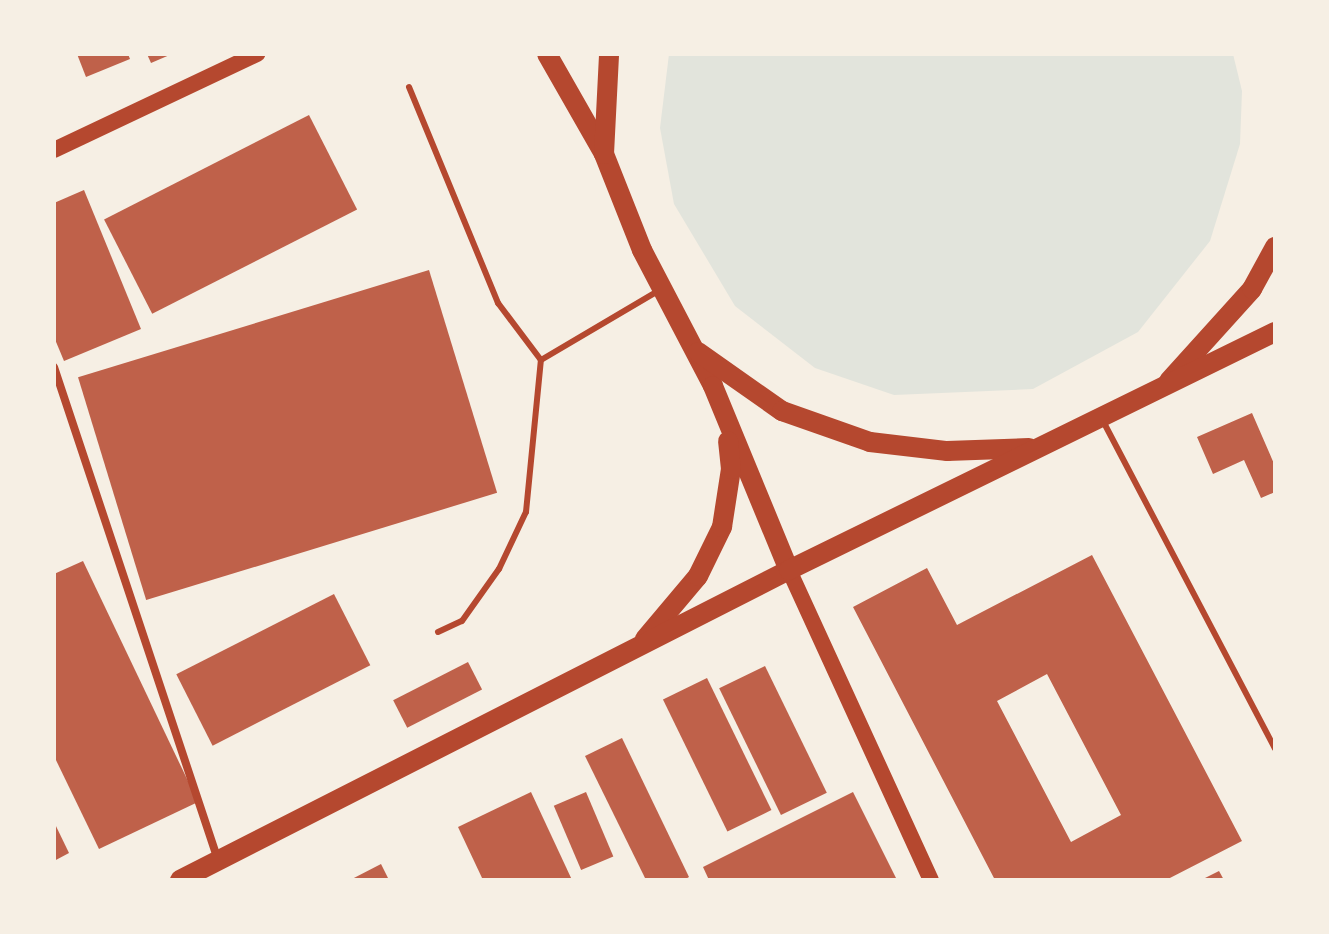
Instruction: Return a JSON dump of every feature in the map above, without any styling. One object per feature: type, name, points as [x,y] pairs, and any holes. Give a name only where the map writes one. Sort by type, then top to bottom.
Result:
[{"type":"main road","points":[[54,150],[257,54]]},
{"type":"main road","points":[[547,54],[604,154],[642,250],[695,349],[789,570],[931,880]]},
{"type":"main road","points":[[604,154],[609,54]]},
{"type":"main road","points":[[1161,389],[1252,289],[1275,247]]},
{"type":"main road","points":[[180,880],[789,570],[1275,332]]},
{"type":"main road","points":[[695,349],[782,411],[870,442],[947,451],[1039,448]]},
{"type":"main road","points":[[637,648],[698,576],[722,527],[731,469],[726,419]]},
{"type":"street","points":[[54,367],[218,861]]},
{"type":"lane","points":[[409,87],[498,303],[541,360],[526,512],[499,569],[462,621],[438,632]]},
{"type":"lane","points":[[541,360],[663,289]]},
{"type":"lane","points":[[1102,418],[1275,749]]},
{"type":"shaded area","points":[[669,54],[1233,54],[1242,91],[1240,144],[1210,241],[1138,332],[1033,389],[894,395],[815,368],[735,306],[674,204],[660,128]]},
{"type":"building","points":[[77,54],[128,54],[130,59],[86,77]]},
{"type":"building","points":[[147,54],[172,54],[151,63]]},
{"type":"building","points":[[309,115],[357,209],[152,314],[104,219]]},
{"type":"building","points":[[84,190],[141,329],[64,361],[54,337],[54,203]]},
{"type":"building","points":[[429,270],[497,493],[146,600],[78,377]]},
{"type":"building","points":[[1252,413],[1275,466],[1275,492],[1261,498],[1244,460],[1213,474],[1197,437]]},
{"type":"building","points":[[1092,555],[1242,841],[1166,880],[995,880],[853,607],[927,568],[957,625]],"holes":[[[1047,674],[1121,815],[1071,842],[997,701]]]},
{"type":"building","points":[[83,561],[198,802],[99,849],[54,756],[54,574]]},
{"type":"building","points":[[334,594],[370,665],[213,746],[176,674]]},
{"type":"building","points":[[468,662],[482,690],[407,728],[393,700]]},
{"type":"building","points":[[765,666],[827,793],[781,815],[719,688]]},
{"type":"building","points":[[707,678],[771,810],[727,832],[663,699]]},
{"type":"building","points":[[622,738],[689,877],[684,880],[646,880],[585,756]]},
{"type":"building","points":[[531,792],[572,880],[483,880],[458,827]]},
{"type":"building","points":[[586,792],[613,856],[581,870],[554,806]]},
{"type":"building","points":[[853,792],[897,880],[709,880],[703,867]]},
{"type":"building","points":[[54,822],[69,853],[54,861]]},
{"type":"building","points":[[381,864],[389,880],[350,880]]},
{"type":"building","points":[[1219,871],[1224,880],[1201,880]]}]
